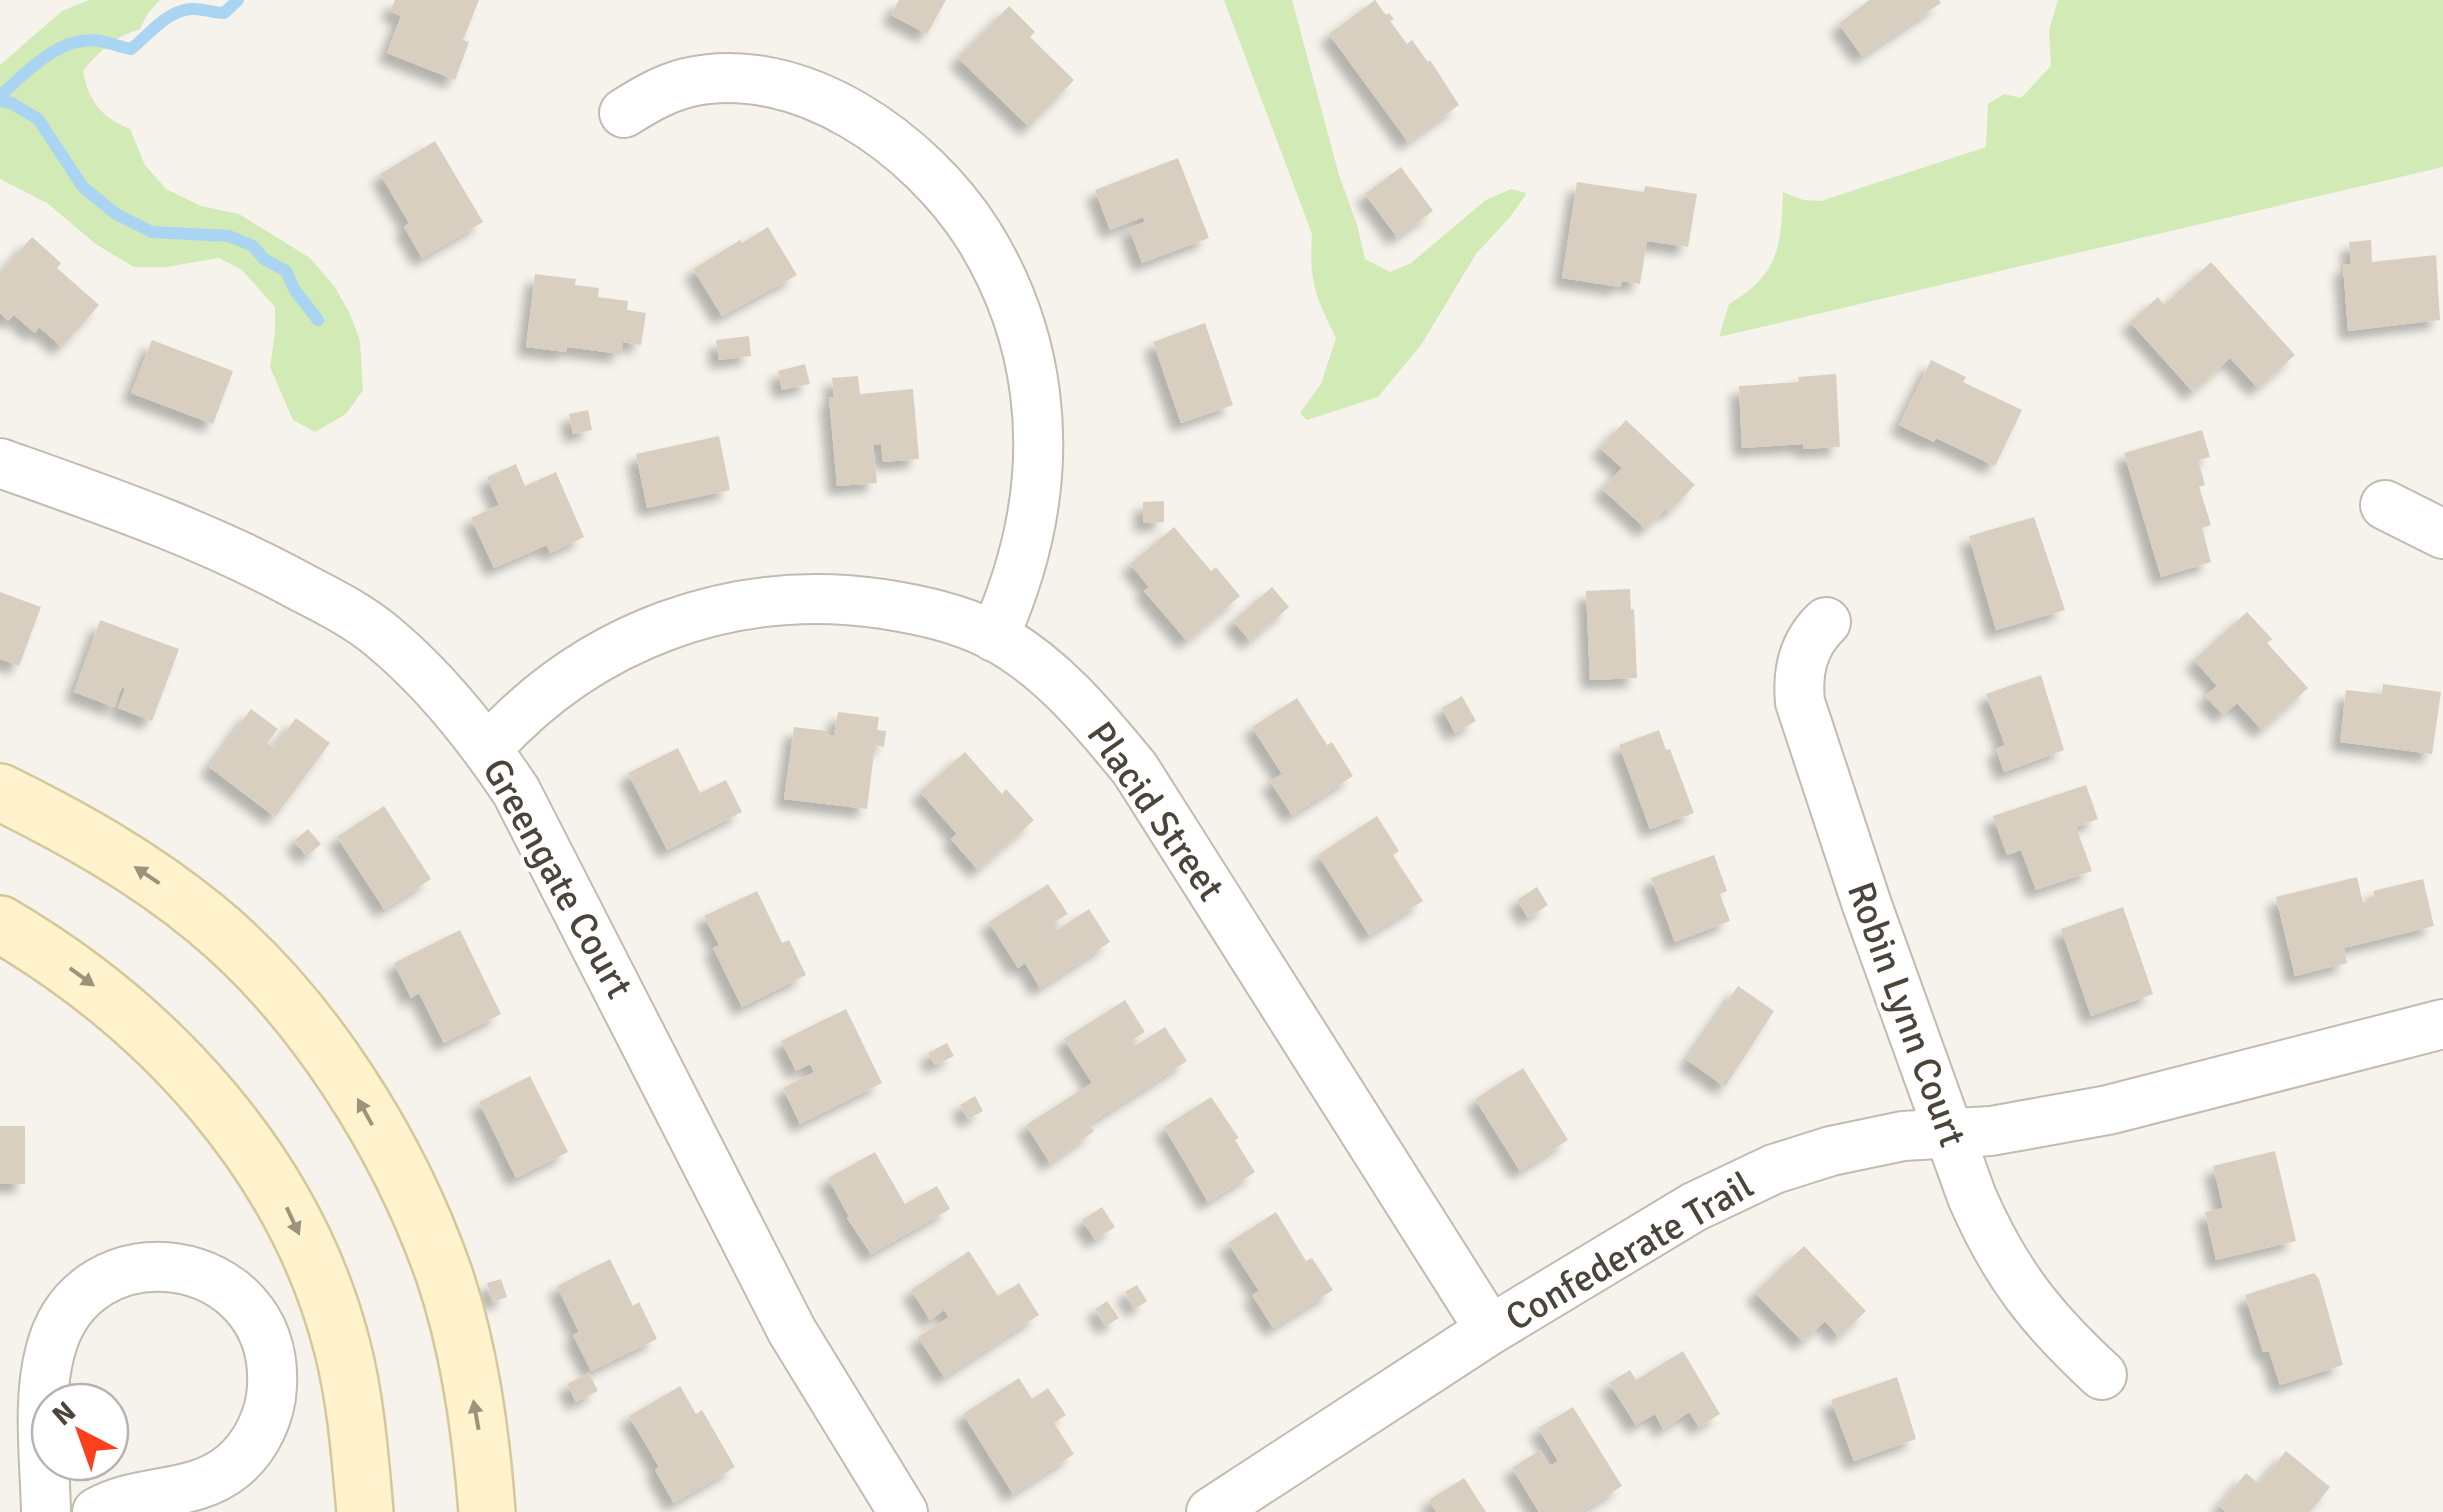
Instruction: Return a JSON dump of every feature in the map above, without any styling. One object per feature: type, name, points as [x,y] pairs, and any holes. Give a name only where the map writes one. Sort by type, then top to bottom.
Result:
[{"type":"street","points":[[624,113],[650,97],[686,84],[727,79],[761,81],[797,90],[850,115],[899,148],[942,188],[978,235],[1006,287],[1025,344],[1035,392],[1038,455],[1026,554],[994,636]]},
{"type":"street","name":"Greengate Court","points":[[0,464],[175,526],[257,562],[382,635],[439,690],[488,749],[516,791],[792,1331],[903,1512]]},
{"type":"street","points":[[2385,505],[2443,534]]},
{"type":"street","name":"Placid Street","points":[[488,749],[560,682],[615,647],[687,616],[738,604],[807,599],[862,601],[916,609],[994,636],[1039,667],[1090,715],[1135,769],[1490,1330]]},
{"type":"street","name":"Robin Lynn Court","points":[[1826,622],[1804,653],[1798,680],[1800,702],[1867,905],[1949,1132],[1987,1232],[2018,1285],[2056,1333],[2102,1375]]},
{"type":"street","points":[[0,792],[72,827],[154,879],[205,918],[263,973],[335,1064],[403,1180],[444,1273],[464,1344],[483,1453],[487,1512]]},
{"type":"street","points":[[0,924],[105,994],[165,1048],[236,1130],[286,1206],[323,1287],[342,1345],[354,1404],[366,1512]]},
{"type":"street","name":"Confederate Trail","points":[[1211,1512],[1490,1330],[1733,1186],[1831,1151],[1903,1136],[1992,1131],[2108,1110],[2443,1024]]},
{"type":"street","points":[[46,1512],[45,1414],[50,1352],[58,1328],[73,1306],[114,1275],[139,1266],[176,1266],[212,1277],[242,1298],[263,1329],[274,1365],[272,1402],[258,1437],[234,1466],[202,1485],[125,1499],[98,1512]]},
{"type":"green space","points":[[89,0],[160,0],[140,29],[108,45],[83,71],[93,100],[104,114],[130,129],[145,165],[166,189],[201,206],[239,214],[310,258],[335,287],[350,314],[360,341],[363,390],[346,414],[315,432],[293,420],[270,367],[275,307],[242,270],[219,258],[166,267],[134,267],[97,245],[47,203],[0,179],[0,65],[62,11]]},
{"type":"green space","points":[[1224,0],[1292,0],[1365,259],[1390,272],[1411,263],[1486,200],[1511,189],[1527,193],[1476,254],[1421,345],[1378,397],[1307,420],[1300,413],[1321,384],[1336,338],[1315,288],[1312,234]]},
{"type":"green space","points":[[2058,0],[2443,0],[2443,167],[1719,337],[1729,304],[1759,281],[1774,257],[1783,192],[1803,200],[1821,201],[1986,147],[1988,104],[2004,94],[2021,98],[2051,66],[2049,30]]},
{"type":"building","points":[[395,0],[479,0],[463,40],[469,42],[455,80],[387,53],[401,16],[390,11]]},
{"type":"building","points":[[899,0],[946,0],[927,34],[891,15]]},
{"type":"building","points":[[1375,0],[1394,19],[1390,21],[1407,44],[1412,40],[1430,60],[1459,105],[1408,142],[1329,34]]},
{"type":"building","points":[[1869,0],[1941,3],[1862,56],[1839,24]]},
{"type":"building","points":[[1009,6],[1035,32],[1030,37],[1074,80],[1029,127],[958,58]]},
{"type":"building","points":[[435,141],[483,222],[422,258],[404,227],[409,223],[380,174]]},
{"type":"building","points":[[1178,158],[1209,238],[1142,263],[1129,228],[1145,222],[1143,217],[1110,230],[1095,190]]},
{"type":"building","points":[[1401,167],[1433,211],[1397,237],[1365,194]]},
{"type":"building","points":[[1577,182],[1644,192],[1645,186],[1697,194],[1688,247],[1647,241],[1640,284],[1622,281],[1620,287],[1562,278]]},
{"type":"building","points":[[768,227],[797,275],[722,316],[693,269]]},
{"type":"building","points":[[32,237],[61,263],[57,268],[99,305],[62,347],[39,327],[35,333],[14,315],[8,321],[0,313],[0,273]]},
{"type":"building","points":[[2371,240],[2372,262],[2436,255],[2440,320],[2348,331],[2343,265],[2351,264],[2349,242]]},
{"type":"building","points":[[2211,262],[2295,355],[2258,388],[2230,358],[2193,392],[2130,322],[2158,297],[2164,305]]},
{"type":"building","points":[[535,274],[576,279],[575,285],[599,288],[598,297],[628,301],[627,310],[646,313],[641,345],[623,342],[621,354],[567,347],[566,352],[526,347]]},
{"type":"building","points":[[1205,323],[1233,405],[1181,423],[1153,342]]},
{"type":"building","points":[[749,336],[751,356],[719,360],[716,340]]},
{"type":"building","points":[[152,340],[233,371],[213,424],[131,393]]},
{"type":"building","points":[[1931,360],[1966,377],[1963,382],[2022,410],[1995,466],[1899,425]]},
{"type":"building","points":[[805,364],[810,384],[782,390],[778,371]]},
{"type":"building","points":[[1836,374],[1840,447],[1803,449],[1803,444],[1742,448],[1739,386],[1799,382],[1798,377]]},
{"type":"building","points":[[858,376],[860,394],[913,389],[919,459],[883,462],[881,445],[873,445],[877,483],[837,486],[829,397],[834,397],[832,378]]},
{"type":"building","points":[[588,410],[592,430],[573,434],[569,414]]},
{"type":"building","points":[[1626,420],[1695,485],[1646,529],[1602,489],[1622,468],[1600,448]]},
{"type":"building","points":[[2202,430],[2210,457],[2198,460],[2205,485],[2199,487],[2211,525],[2202,528],[2211,562],[2161,577],[2124,453]]},
{"type":"building","points":[[719,436],[730,490],[647,508],[636,454]]},
{"type":"building","points":[[516,464],[525,486],[556,472],[584,537],[550,553],[547,545],[494,568],[471,518],[499,505],[487,477]]},
{"type":"building","points":[[1164,501],[1164,522],[1143,523],[1143,502]]},
{"type":"building","points":[[2034,517],[2065,610],[1996,630],[1969,536]]},
{"type":"building","points":[[1174,527],[1211,571],[1216,567],[1240,596],[1187,641],[1144,591],[1149,587],[1130,564]]},
{"type":"building","points":[[1272,587],[1289,607],[1250,641],[1233,621]]},
{"type":"building","points":[[1630,589],[1637,678],[1590,680],[1586,591]]},
{"type":"building","points":[[0,592],[41,607],[19,666],[0,659]]},
{"type":"building","points":[[2247,612],[2272,639],[2267,643],[2308,688],[2262,730],[2237,703],[2223,715],[2205,696],[2217,686],[2194,660]]},
{"type":"building","points":[[100,620],[179,649],[152,721],[118,708],[125,689],[122,687],[114,707],[74,692]]},
{"type":"building","points":[[2041,675],[2064,750],[2004,772],[1996,749],[2005,745],[1986,694]]},
{"type":"building","points":[[2383,684],[2441,692],[2432,754],[2340,742],[2346,690],[2382,694]]},
{"type":"building","points":[[1462,696],[1476,721],[1455,733],[1442,708]]},
{"type":"building","points":[[1297,698],[1327,745],[1332,742],[1353,776],[1292,815],[1270,781],[1282,774],[1252,727]]},
{"type":"building","points":[[251,709],[278,729],[267,743],[274,748],[296,718],[330,743],[275,817],[209,767]]},
{"type":"building","points":[[838,712],[879,717],[877,730],[886,731],[884,747],[875,745],[867,809],[784,799],[794,727],[827,731],[826,735],[834,736]]},
{"type":"building","points":[[1659,730],[1694,813],[1650,829],[1619,745]]},
{"type":"building","points":[[678,748],[700,793],[726,780],[742,812],[667,850],[628,773]]},
{"type":"building","points":[[965,752],[1002,794],[1006,789],[1034,820],[978,870],[951,839],[957,834],[920,792]]},
{"type":"building","points":[[2086,785],[2098,819],[2076,827],[2092,871],[2036,890],[2021,850],[2007,855],[1993,816]]},
{"type":"building","points":[[384,806],[431,879],[384,909],[337,837]]},
{"type":"building","points":[[1377,816],[1399,851],[1393,855],[1423,901],[1369,935],[1318,855]]},
{"type":"building","points":[[308,829],[321,844],[307,856],[294,841]]},
{"type":"building","points":[[1714,855],[1727,891],[1720,894],[1730,921],[1675,942],[1651,878]]},
{"type":"building","points":[[2357,877],[2363,903],[2375,900],[2373,891],[2423,879],[2434,926],[2344,948],[2347,963],[2295,976],[2276,897]]},
{"type":"building","points":[[1048,884],[1068,914],[1053,923],[1057,930],[1089,909],[1110,942],[1040,988],[1025,963],[1018,968],[989,922]]},
{"type":"building","points":[[1537,887],[1548,905],[1528,918],[1517,900]]},
{"type":"building","points":[[757,891],[782,943],[789,940],[806,975],[742,1007],[713,948],[719,945],[704,916]]},
{"type":"building","points":[[2123,907],[2153,994],[2091,1016],[2061,929]]},
{"type":"building","points":[[460,930],[501,1014],[444,1043],[419,993],[411,998],[394,963]]},
{"type":"building","points":[[1738,986],[1774,1011],[1725,1087],[1687,1060]]},
{"type":"building","points":[[1125,1000],[1145,1032],[1132,1040],[1135,1046],[1165,1027],[1187,1061],[1089,1124],[1094,1131],[1050,1163],[1026,1125],[1092,1083],[1064,1039]]},
{"type":"building","points":[[846,1009],[882,1083],[800,1124],[783,1088],[814,1072],[810,1064],[796,1071],[781,1041]]},
{"type":"building","points":[[947,1043],[954,1056],[935,1065],[928,1053]]},
{"type":"building","points":[[1523,1068],[1568,1140],[1520,1171],[1475,1099]]},
{"type":"building","points":[[530,1076],[568,1152],[516,1178],[479,1102]]},
{"type":"building","points":[[975,1096],[983,1111],[968,1119],[960,1105]]},
{"type":"building","points":[[1211,1097],[1239,1138],[1235,1140],[1255,1172],[1208,1202],[1164,1127]]},
{"type":"building","points":[[0,1126],[25,1126],[25,1184],[0,1184]]},
{"type":"building","points":[[2275,1151],[2296,1241],[2216,1260],[2205,1212],[2223,1208],[2213,1166]]},
{"type":"building","points":[[875,1152],[905,1204],[937,1186],[950,1209],[871,1254],[847,1218],[828,1178]]},
{"type":"building","points":[[1102,1207],[1115,1227],[1095,1240],[1082,1220]]},
{"type":"building","points":[[1276,1212],[1306,1261],[1312,1258],[1333,1290],[1273,1328],[1252,1295],[1259,1291],[1228,1243]]},
{"type":"building","points":[[1804,1246],[1866,1311],[1839,1337],[1825,1321],[1803,1342],[1755,1293]]},
{"type":"building","points":[[969,1251],[998,1296],[1019,1283],[1039,1315],[944,1377],[918,1337],[949,1317],[944,1310],[930,1320],[911,1290]]},
{"type":"building","points":[[610,1259],[633,1306],[639,1302],[657,1339],[591,1371],[573,1335],[579,1332],[557,1286]]},
{"type":"building","points":[[2314,1273],[2343,1365],[2280,1385],[2269,1351],[2263,1352],[2245,1295]]},
{"type":"building","points":[[501,1279],[507,1297],[493,1302],[487,1283]]},
{"type":"building","points":[[1137,1285],[1147,1301],[1135,1309],[1125,1292]]},
{"type":"building","points":[[1107,1301],[1119,1318],[1106,1326],[1095,1309]]},
{"type":"building","points":[[1683,1351],[1720,1414],[1699,1427],[1689,1412],[1663,1429],[1655,1414],[1636,1425],[1609,1383],[1630,1370],[1636,1380]]},
{"type":"building","points":[[589,1373],[598,1391],[576,1402],[567,1384]]},
{"type":"building","points":[[1897,1377],[1916,1439],[1854,1461],[1831,1400]]},
{"type":"building","points":[[1019,1378],[1032,1399],[1048,1388],[1066,1415],[1054,1423],[1074,1454],[1013,1494],[963,1414]]},
{"type":"building","points":[[680,1386],[696,1414],[702,1410],[735,1467],[674,1503],[655,1470],[659,1467],[629,1416]]},
{"type":"building","points":[[1573,1407],[1622,1486],[1581,1512],[1539,1512],[1512,1468],[1540,1450],[1550,1466],[1558,1461],[1538,1428]]},
{"type":"building","points":[[2286,1451],[2330,1487],[2310,1512],[2226,1512],[2219,1506],[2246,1473],[2259,1484]]},
{"type":"building","points":[[1464,1478],[1486,1512],[1436,1512],[1429,1500]]},
{"type":"waterway","points":[[0,96],[45,57],[71,43],[100,41],[131,49],[174,14],[195,9],[224,13],[238,0]]},
{"type":"waterway","points":[[0,101],[38,119],[83,187],[116,214],[152,232],[229,236],[253,246],[264,259],[286,271],[294,289],[318,320]]}]
